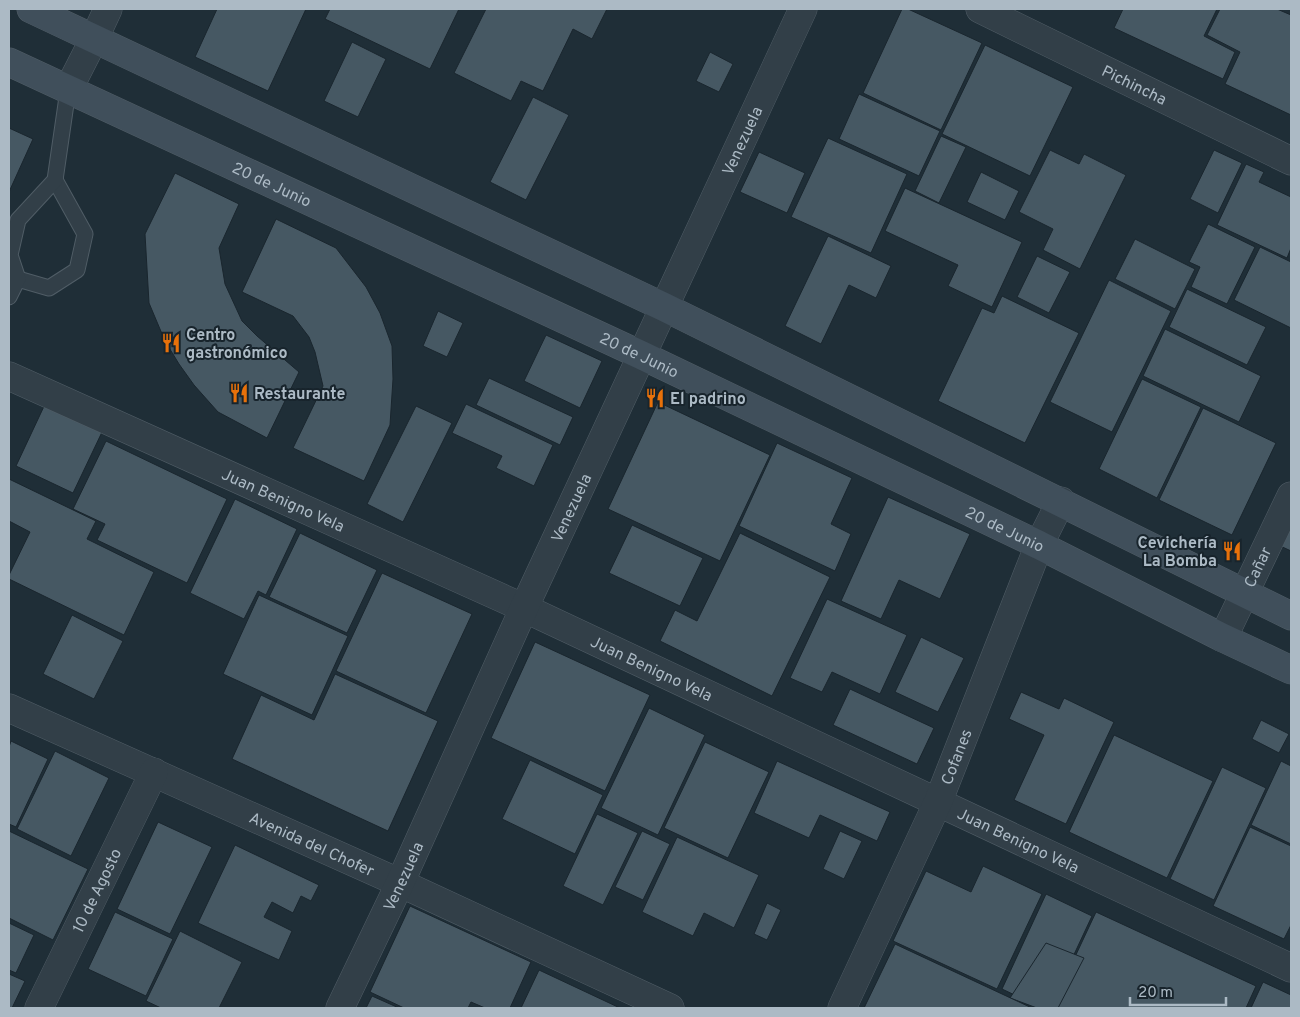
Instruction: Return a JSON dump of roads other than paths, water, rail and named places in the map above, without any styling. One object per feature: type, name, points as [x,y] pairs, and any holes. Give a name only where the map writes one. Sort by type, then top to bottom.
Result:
[{"type":"street","points":[[31,9],[664,307],[1291,616]]},
{"type":"street","points":[[68,90],[108,9]]},
{"type":"street","name":"Venezuela","points":[[340,1008],[400,883],[524,608],[803,9]]},
{"type":"street","name":"Pichincha","points":[[980,9],[1291,161]]},
{"type":"street","name":"20 de Junio","points":[[9,62],[641,355],[1039,545],[1223,638],[1291,670]]},
{"type":"street","name":"Juan Benigno Vela","points":[[9,376],[524,608],[1291,968]]},
{"type":"street","name":"Cañar","points":[[1223,638],[1291,496]]},
{"type":"street","name":"Cofanes","points":[[842,1008],[938,802],[1039,545],[1061,502]]},
{"type":"street","name":"Avenida del Chofer","points":[[9,708],[400,883],[670,1008]]},
{"type":"street","name":"10 de Agosto","points":[[40,1008],[154,772]]},
{"type":"lane","points":[[9,298],[18,279],[10,255],[18,220],[55,180],[68,90]]},
{"type":"lane","points":[[18,279],[49,288],[77,270],[85,234],[55,180]]},
{"type":"place","name":"Centro gastronómico","points":[[171,343]]},
{"type":"place","name":"Restaurante","points":[[239,393]]},
{"type":"place","name":"El padrino","points":[[655,398]]},
{"type":"place","name":"Cevichería La Bomba","points":[[1232,551]]}]
